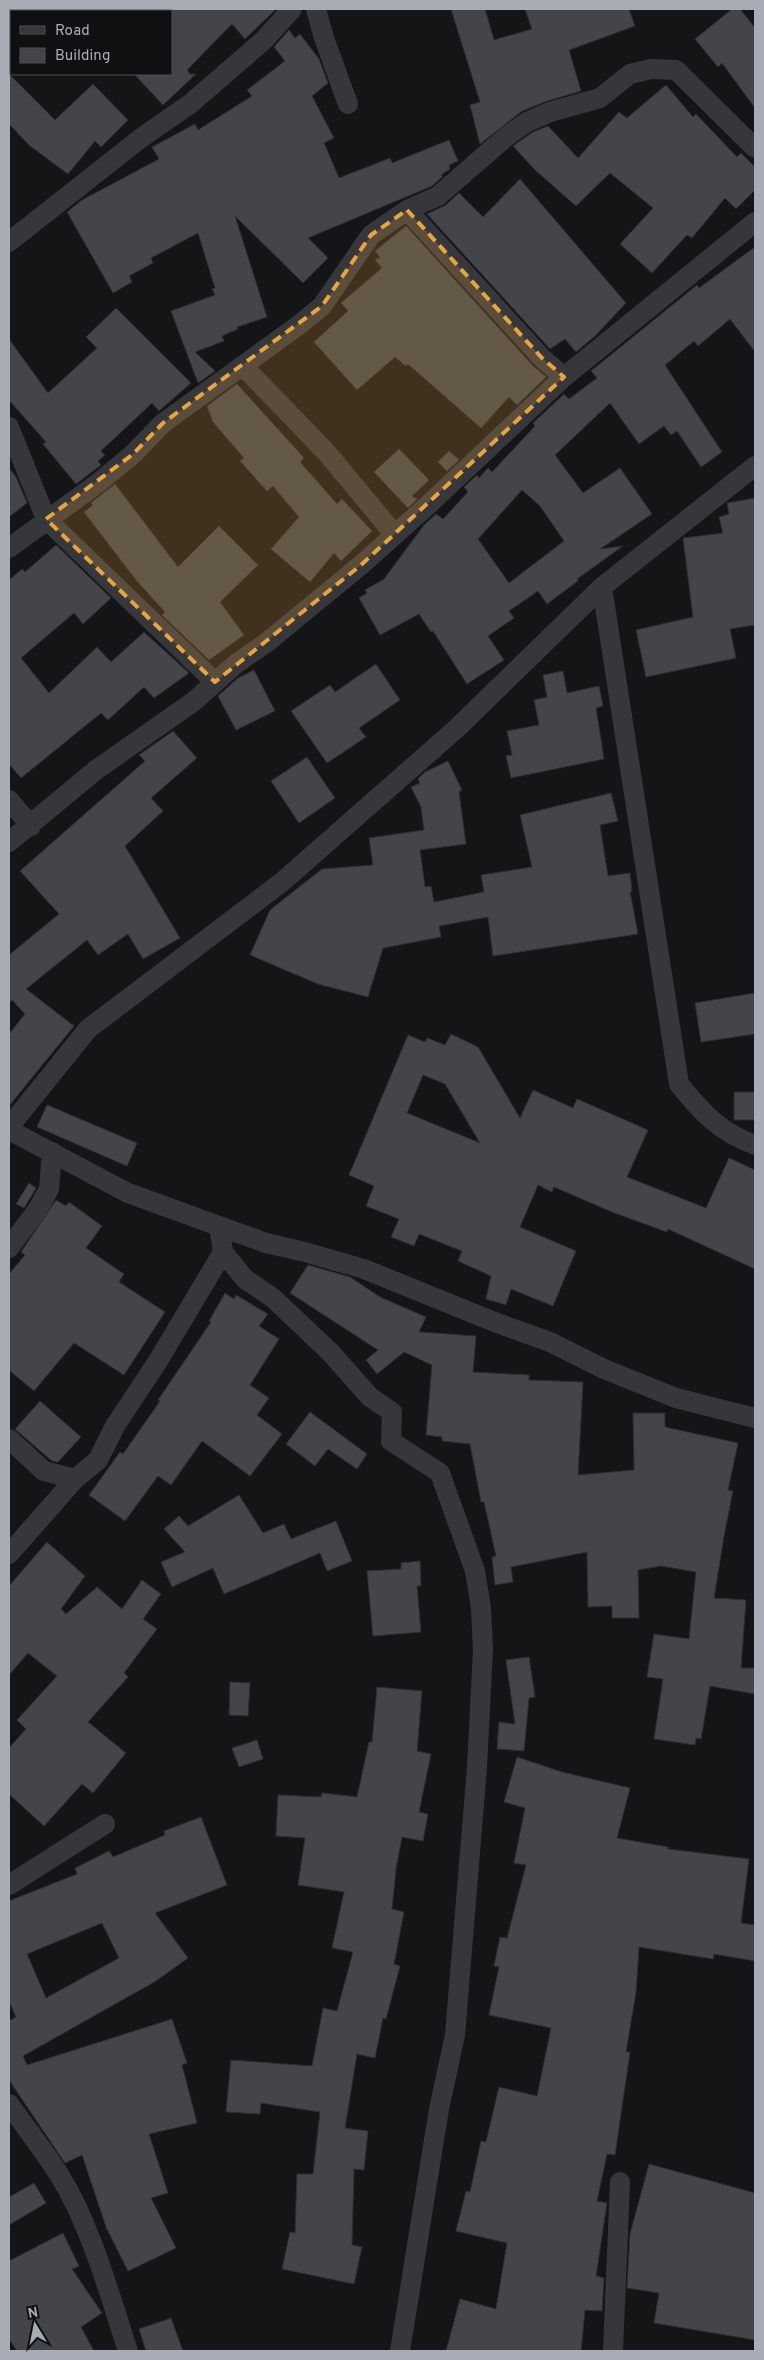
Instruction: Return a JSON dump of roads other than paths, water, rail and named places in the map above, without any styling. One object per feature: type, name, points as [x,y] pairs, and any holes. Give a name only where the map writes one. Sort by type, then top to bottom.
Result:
[{"type":"street","points":[[9,242],[141,138],[190,104],[264,40],[292,9]]},
{"type":"street","points":[[316,9],[324,38],[348,104]]},
{"type":"street","points":[[9,548],[104,478],[132,455],[164,423],[299,326],[322,306],[371,235],[407,210],[438,196],[527,122],[550,112],[600,98],[630,74],[651,69],[676,70],[755,148]]},
{"type":"street","points":[[407,210],[542,358],[564,377]]},
{"type":"street","points":[[9,842],[31,826],[96,770],[193,702],[215,682],[274,637],[395,535],[564,377],[755,222]]},
{"type":"street","points":[[243,366],[327,453],[395,535]]},
{"type":"street","points":[[9,427],[46,519],[215,682]]},
{"type":"street","points":[[755,466],[602,587],[456,729],[282,882],[88,1029],[9,1129],[128,1193],[266,1243],[364,1269],[484,1318],[550,1342],[604,1369],[676,1398],[755,1418]]},
{"type":"street","points":[[602,587],[679,1084],[700,1111],[733,1137],[755,1145]]},
{"type":"street","points":[[9,800],[31,826]]},
{"type":"street","points":[[9,1248],[38,1209],[49,1189],[52,1152]]},
{"type":"street","points":[[219,1226],[223,1252],[245,1279],[273,1298],[331,1352],[370,1398],[392,1412],[391,1441],[440,1473],[475,1570],[481,1608],[482,1660],[477,1768],[455,2035],[440,2109],[400,2351]]},
{"type":"street","points":[[9,1554],[74,1479],[98,1460],[114,1426],[158,1361],[223,1252]]},
{"type":"street","points":[[9,1439],[44,1471],[74,1479]]},
{"type":"street","points":[[9,1885],[105,1824]]},
{"type":"street","points":[[9,2104],[60,2176],[74,2202],[105,2280],[128,2351]]},
{"type":"street","points":[[613,2351],[620,2182]]}]
